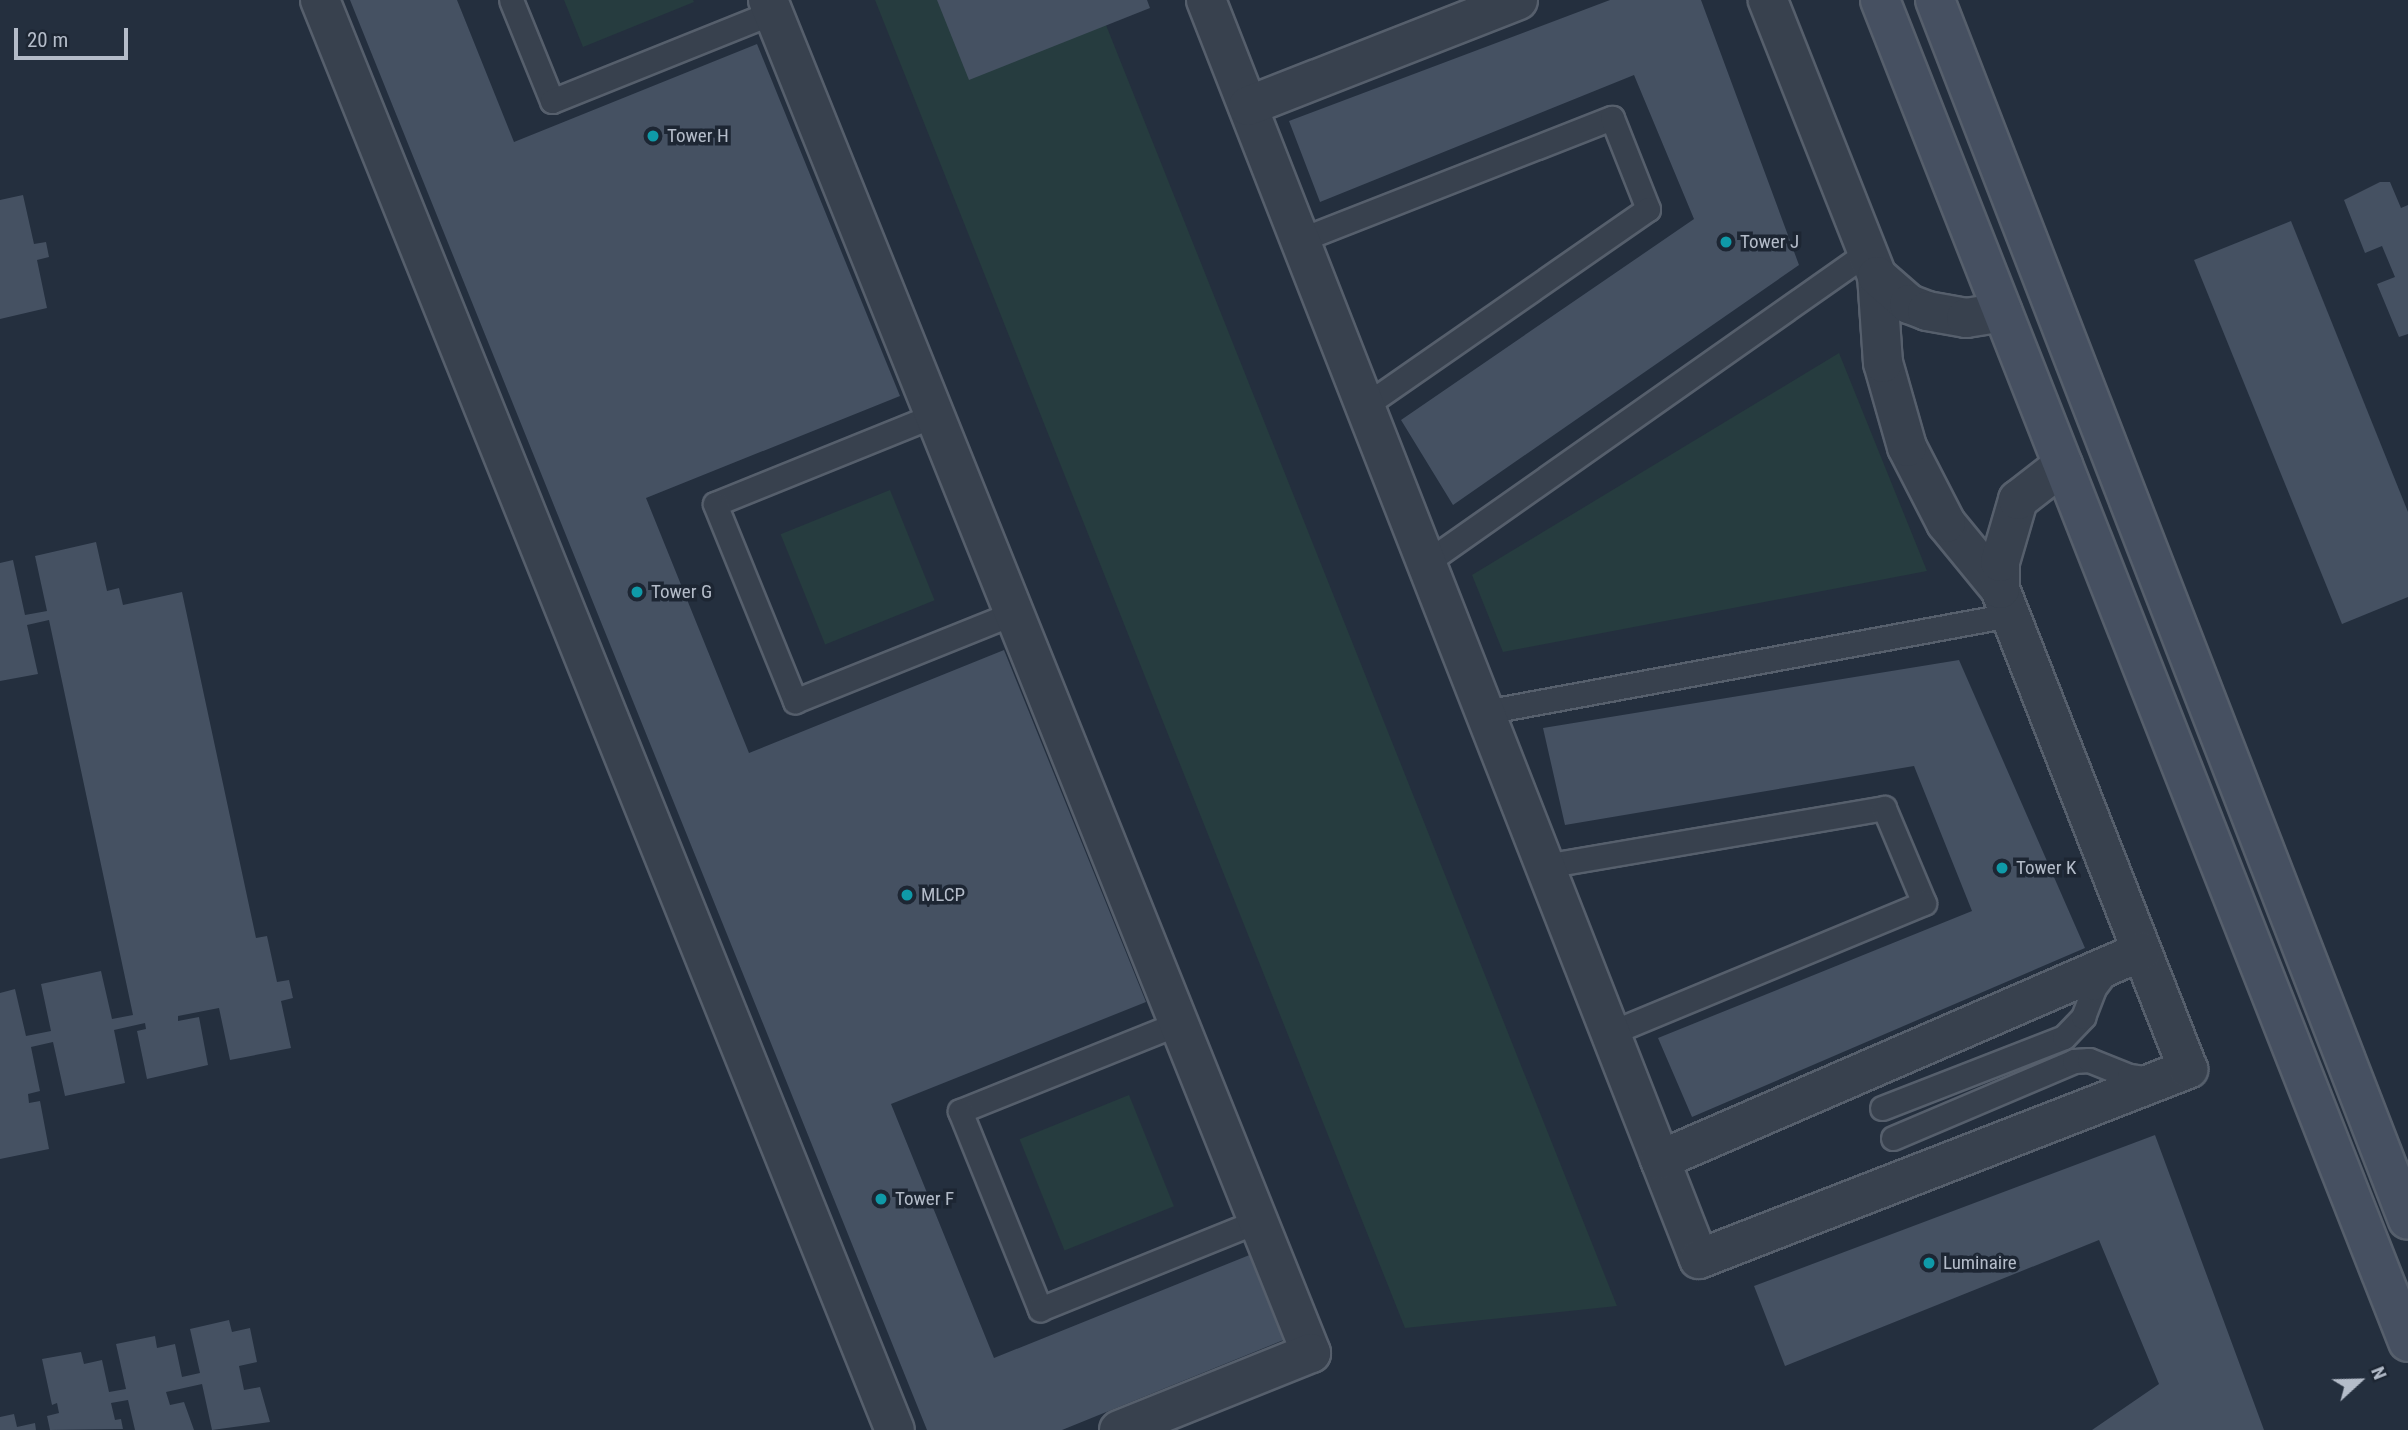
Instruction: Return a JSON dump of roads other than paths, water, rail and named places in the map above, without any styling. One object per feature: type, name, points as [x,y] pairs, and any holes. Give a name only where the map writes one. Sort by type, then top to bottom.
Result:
[{"type":"street","points":[[320,0],[895,1430]]},
{"type":"street","points":[[1206,0],[1699,1259],[2188,1069],[2127,957],[2005,602],[2000,562],[2018,500],[2063,465]]},
{"type":"street","points":[[1248,106],[1518,0]]},
{"type":"street","points":[[1768,0],[1873,264],[1883,363],[1906,447],[1946,523],[2005,602]]},
{"type":"street","points":[[1880,0],[2404,1321]]},
{"type":"street","points":[[1935,0],[2408,1220]]},
{"type":"street","points":[[770,6],[1311,1353],[1119,1430]]},
{"type":"street","points":[[1873,264],[1909,304],[1927,311],[1966,318],[2003,312]]},
{"type":"street","points":[[1660,1160],[2127,957]]},
{"type":"lane","points":[[511,0],[552,102],[770,6]]},
{"type":"lane","points":[[1300,240],[1612,118],[1648,209],[1365,406]]},
{"type":"lane","points":[[1426,562],[1873,264]]},
{"type":"lane","points":[[934,415],[715,504],[794,701],[1014,613]]},
{"type":"lane","points":[[1485,712],[2005,602]]},
{"type":"lane","points":[[1545,866],[1884,808],[1924,903],[1610,1033]]},
{"type":"lane","points":[[1882,1108],[2064,1037],[2083,1017],[2094,988],[2127,957]]},
{"type":"lane","points":[[1179,1023],[960,1111],[1040,1309],[1258,1221]]},
{"type":"lane","points":[[1893,1138],[2074,1062],[2089,1060],[2129,1076],[2159,1080]]},
{"type":"place","name":"Tower H","points":[[653,136]]},
{"type":"place","name":"Tower J","points":[[1726,242]]},
{"type":"place","name":"Tower G","points":[[637,592]]},
{"type":"place","name":"Tower K","points":[[2002,868]]},
{"type":"place","name":"MLCP","points":[[907,895]]},
{"type":"place","name":"Tower F","points":[[881,1199]]},
{"type":"place","name":"Luminaire","points":[[1929,1263]]}]
